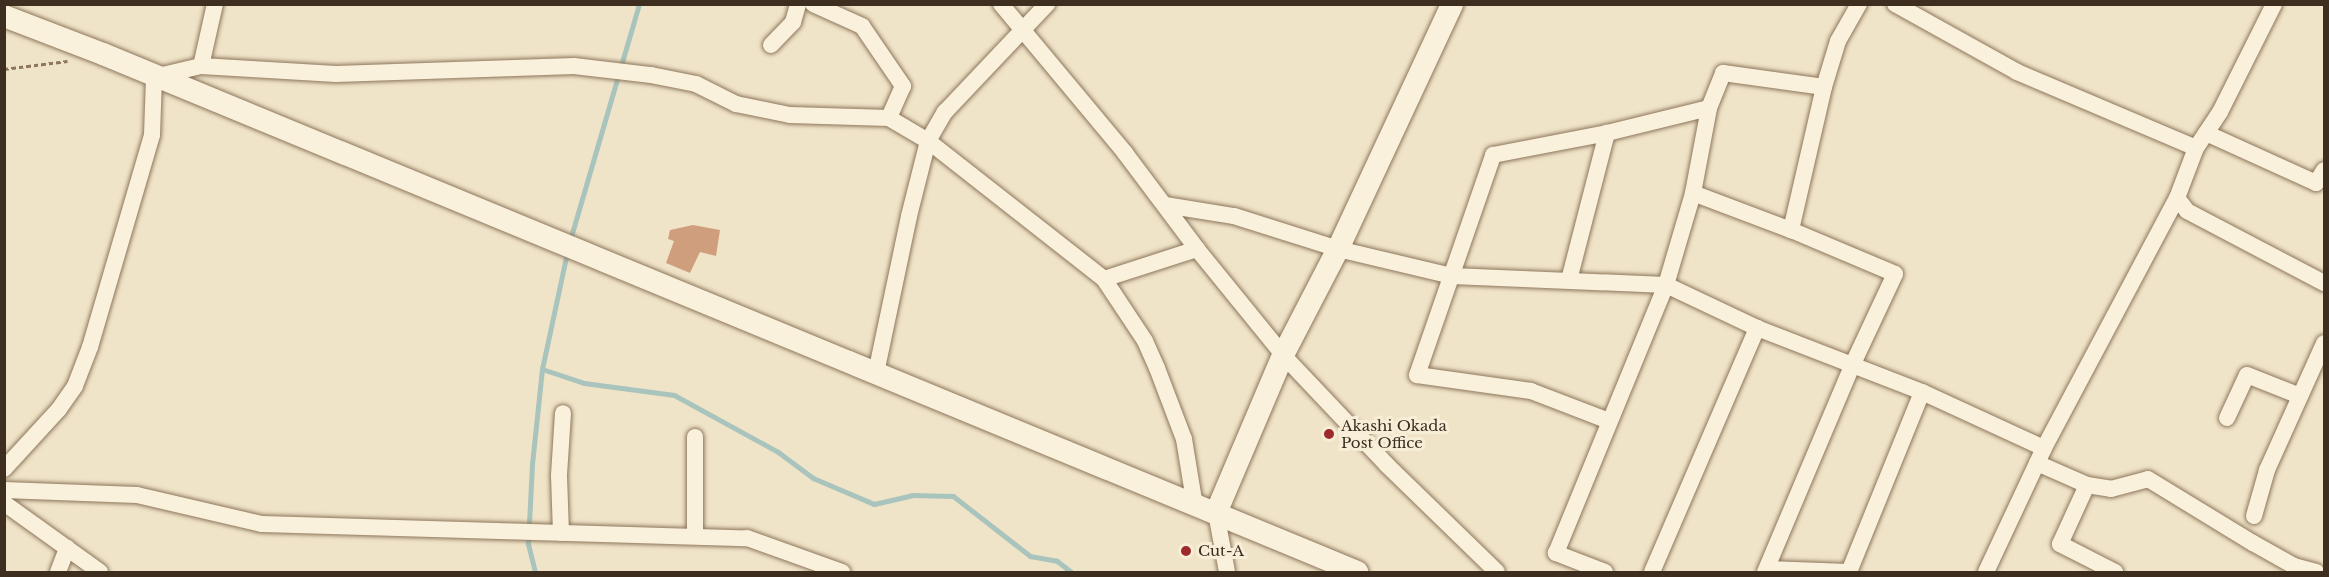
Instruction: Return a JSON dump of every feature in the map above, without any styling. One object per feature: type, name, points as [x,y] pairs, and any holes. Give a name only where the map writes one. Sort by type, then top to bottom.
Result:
[{"type":"street","points":[[201,66],[215,4]]},
{"type":"street","points":[[771,45],[793,22],[798,4]]},
{"type":"street","points":[[813,4],[862,26],[903,86],[889,118]]},
{"type":"street","points":[[1001,4],[1025,30],[1282,355],[1387,465],[1497,573]]},
{"type":"street","points":[[876,373],[909,216],[928,141],[945,112],[1025,30],[1047,4]]},
{"type":"street","points":[[1205,509],[1338,249],[1452,4]]},
{"type":"street","points":[[1791,230],[1824,87],[1838,41],[1859,4]]},
{"type":"street","points":[[1895,4],[2017,72],[2196,148]]},
{"type":"street","points":[[1986,573],[2041,456],[2177,198],[2196,148],[2220,112],[2274,4]]},
{"type":"street","points":[[4,16],[876,373],[1356,573]]},
{"type":"street","points":[[154,77],[201,66],[336,74],[574,66],[651,75],[696,84],[736,104],[790,115],[889,118],[928,141],[1104,279],[1145,341],[1157,368],[1184,439],[1227,573]]},
{"type":"street","points":[[1605,573],[1556,554],[1666,285],[1693,193],[1709,108],[1724,73],[1824,87]]},
{"type":"street","points":[[4,469],[58,409],[75,386],[123,240],[152,135],[154,77]]},
{"type":"street","points":[[1609,421],[1531,391],[1417,375],[1493,155],[1607,133],[1709,108]]},
{"type":"street","points":[[1569,280],[1607,133]]},
{"type":"street","points":[[2206,133],[2316,183],[2325,170]]},
{"type":"street","points":[[1693,193],[1791,230],[1894,274],[1852,366],[1766,571],[1848,573],[1922,392]]},
{"type":"street","points":[[2177,198],[2187,211],[2325,283]]},
{"type":"street","points":[[1165,205],[1234,216],[1338,249],[1452,276],[1666,285],[1757,328],[1922,392],[2041,456],[2087,485],[2111,489],[2148,479],[2294,566],[2316,573]]},
{"type":"street","points":[[1104,279],[1132,272],[1171,255],[1197,249]]},
{"type":"street","points":[[1652,573],[1757,328]]},
{"type":"street","points":[[2254,516],[2267,470],[2325,343]]},
{"type":"street","points":[[2228,418],[2247,375],[2300,396]]},
{"type":"street","points":[[561,533],[559,475],[562,413]]},
{"type":"street","points":[[694,437],[695,535]]},
{"type":"street","points":[[2087,485],[2060,544],[2115,573]]},
{"type":"street","points":[[4,490],[137,495],[262,524],[747,538],[842,573]]},
{"type":"street","points":[[4,503],[100,573]]},
{"type":"street","points":[[58,573],[67,548]]},
{"type":"path","points":[[4,69],[72,61]]},
{"type":"building","points":[[693,225],[720,230],[716,256],[700,252],[690,273],[666,263],[674,241],[668,239],[670,230]]},
{"type":"waterway","points":[[570,240],[639,4]]},
{"type":"waterway","points":[[535,572],[528,543],[532,464],[542,369],[567,252]]},
{"type":"waterway","points":[[542,369],[584,383],[674,395],[778,452],[813,478],[874,504],[912,495],[953,496],[1030,556],[1057,561],[1071,572]]},
{"type":"place","name":"Akashi Okada Post Office","points":[[1329,434]]},
{"type":"place","name":"Cut-A","points":[[1186,551]]}]
